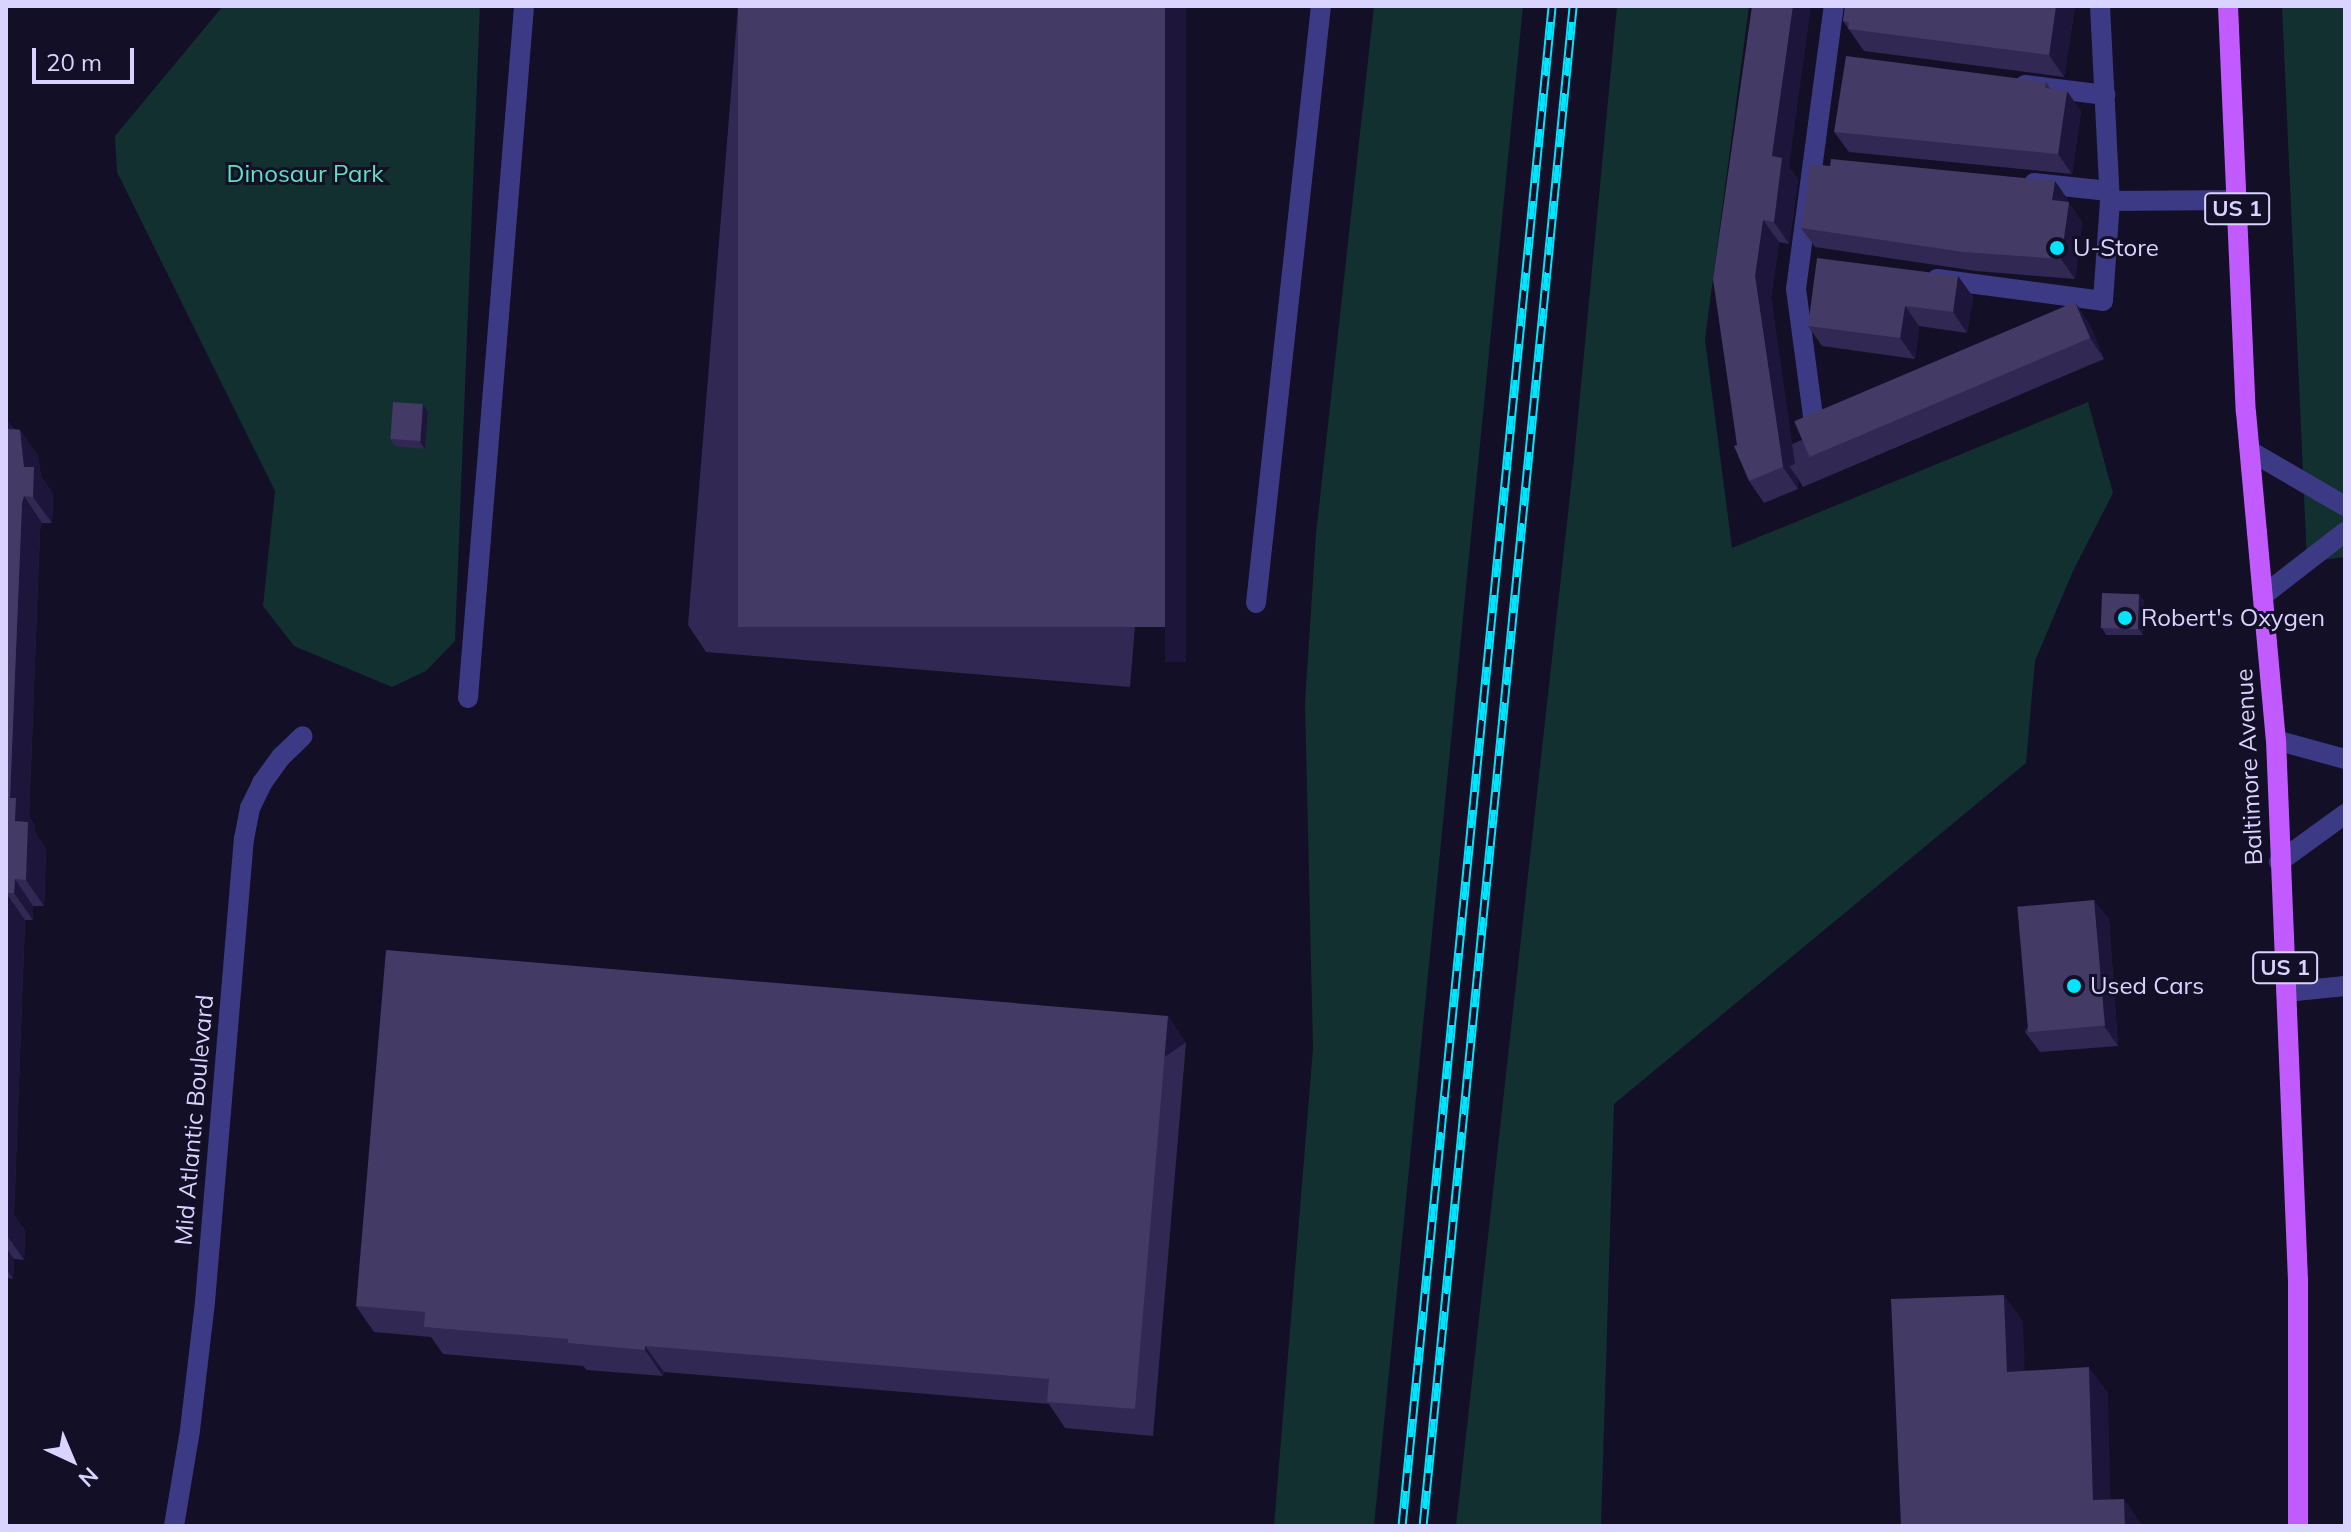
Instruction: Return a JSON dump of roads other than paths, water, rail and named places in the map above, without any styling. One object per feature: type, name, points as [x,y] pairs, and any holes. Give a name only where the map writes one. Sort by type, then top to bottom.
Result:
[{"type":"main road","name":"Baltimore Avenue","points":[[2228,6],[2250,451],[2276,740],[2298,1280],[2298,1526]]},
{"type":"street","points":[[468,698],[524,6]]},
{"type":"street","points":[[1256,603],[1321,6]]},
{"type":"street","points":[[1813,416],[1796,289],[1807,262],[1821,163],[1834,60],[1834,6]]},
{"type":"street","points":[[1921,277],[2103,301],[2110,196],[2100,6]]},
{"type":"street","points":[[2012,83],[2105,95]]},
{"type":"street","points":[[2016,182],[2110,196],[2236,200]]},
{"type":"street","points":[[2250,451],[2345,506]]},
{"type":"street","points":[[2265,594],[2345,532]]},
{"type":"street","name":"Mid Atlantic Boulevard","points":[[174,1526],[205,1302],[244,839],[250,808],[262,783],[281,757],[303,736]]},
{"type":"street","points":[[2276,740],[2345,759]]},
{"type":"street","points":[[2279,862],[2345,814]]},
{"type":"street","points":[[2286,992],[2345,986]]},
{"type":"railway","points":[[1402,1526],[1552,6]]},
{"type":"railway","points":[[1423,1526],[1573,6]]},
{"type":"place","name":"U-Store","points":[[2057,248]]},
{"type":"place","name":"Robert's Oxygen","points":[[2125,618]]},
{"type":"place","name":"Used Cars","points":[[2074,986]]},
{"type":"park label","name":"Dinosaur Park","points":[[305,174]]}]
